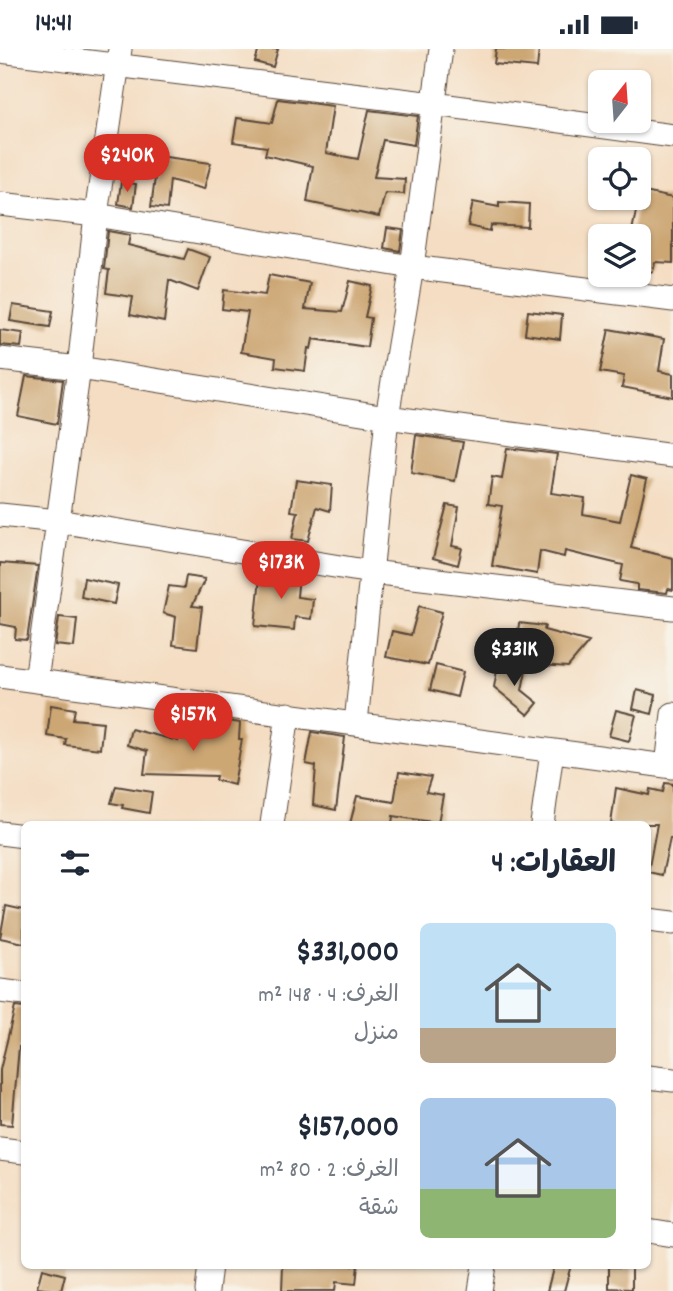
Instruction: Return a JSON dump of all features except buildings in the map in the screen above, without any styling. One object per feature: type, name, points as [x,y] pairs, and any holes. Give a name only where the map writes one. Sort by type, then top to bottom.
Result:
[{"type":"street","points":[[356,723],[387,417],[412,267],[441,49]]},
{"type":"street","points":[[0,51],[118,58],[673,136]]},
{"type":"street","points":[[36,681],[118,58]]},
{"type":"street","points":[[0,204],[96,215],[412,267],[673,300]]},
{"type":"street","points":[[0,359],[79,368],[387,417],[673,456]]},
{"type":"street","points":[[0,515],[58,521],[371,572],[673,608]]},
{"type":"street","points":[[0,676],[670,766],[673,714]]},
{"type":"street","points":[[272,821],[288,713]]},
{"type":"street","points":[[542,821],[552,751]]},
{"type":"street","points":[[0,832],[21,836]]},
{"type":"street","points":[[651,920],[673,923]]},
{"type":"street","points":[[0,991],[21,994]]},
{"type":"street","points":[[651,1077],[673,1080]]},
{"type":"street","points":[[0,1149],[21,1152]]},
{"type":"street","points":[[651,1231],[673,1235]]},
{"type":"street","points":[[207,1291],[210,1269]]},
{"type":"street","points":[[480,1291],[483,1269]]}]
